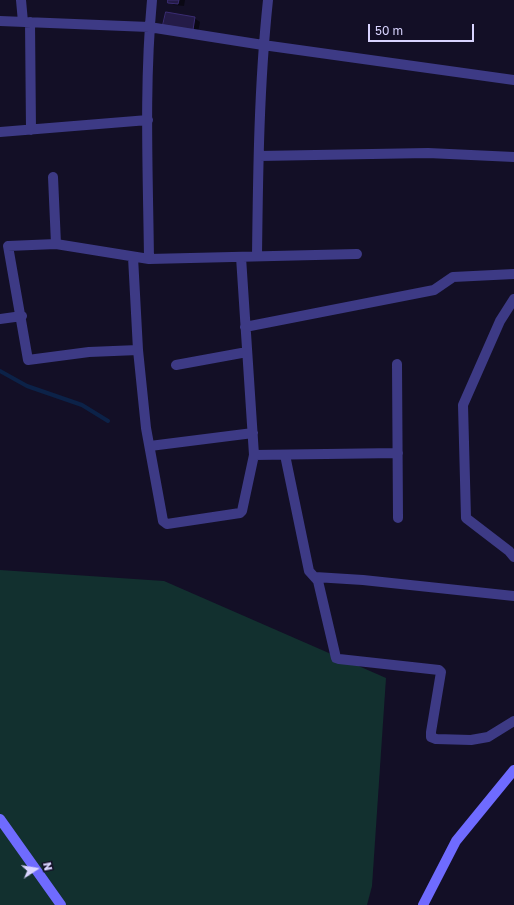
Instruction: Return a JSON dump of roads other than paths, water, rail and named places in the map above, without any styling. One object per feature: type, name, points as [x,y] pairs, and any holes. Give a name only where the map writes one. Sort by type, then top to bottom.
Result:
[{"type":"street","points":[[21,0],[26,22],[31,130]]},
{"type":"street","points":[[149,259],[149,27],[152,0]]},
{"type":"street","points":[[257,256],[263,45],[268,0]]},
{"type":"street","points":[[0,22],[149,27],[263,45],[514,80]]},
{"type":"street","points":[[0,132],[148,120]]},
{"type":"street","points":[[259,156],[428,153],[514,157]]},
{"type":"street","points":[[53,177],[56,244]]},
{"type":"street","points":[[138,350],[89,352],[28,360],[22,316],[8,246],[56,244],[149,259],[357,254]]},
{"type":"street","points":[[133,257],[138,350],[146,428],[163,521],[167,524],[241,512],[254,455],[240,257]]},
{"type":"street","points":[[245,327],[434,290],[453,278],[514,274]]},
{"type":"street","points":[[514,299],[500,322],[463,405],[466,518],[509,551],[514,557]]},
{"type":"street","points":[[0,319],[22,316]]},
{"type":"street","points":[[176,365],[247,352]]},
{"type":"street","points":[[397,364],[398,518]]},
{"type":"street","points":[[150,446],[253,433]]},
{"type":"street","points":[[254,455],[398,453]]},
{"type":"street","points":[[285,455],[309,571],[318,581],[338,659],[439,670],[441,672],[430,732],[431,737],[436,739],[471,740],[488,737],[514,721]]},
{"type":"street","points":[[315,577],[363,580],[514,596]]},
{"type":"street","points":[[423,905],[456,841],[514,770]]},
{"type":"street","points":[[0,819],[62,905]]},
{"type":"waterway","points":[[0,371],[27,386],[82,405],[108,421]]}]
